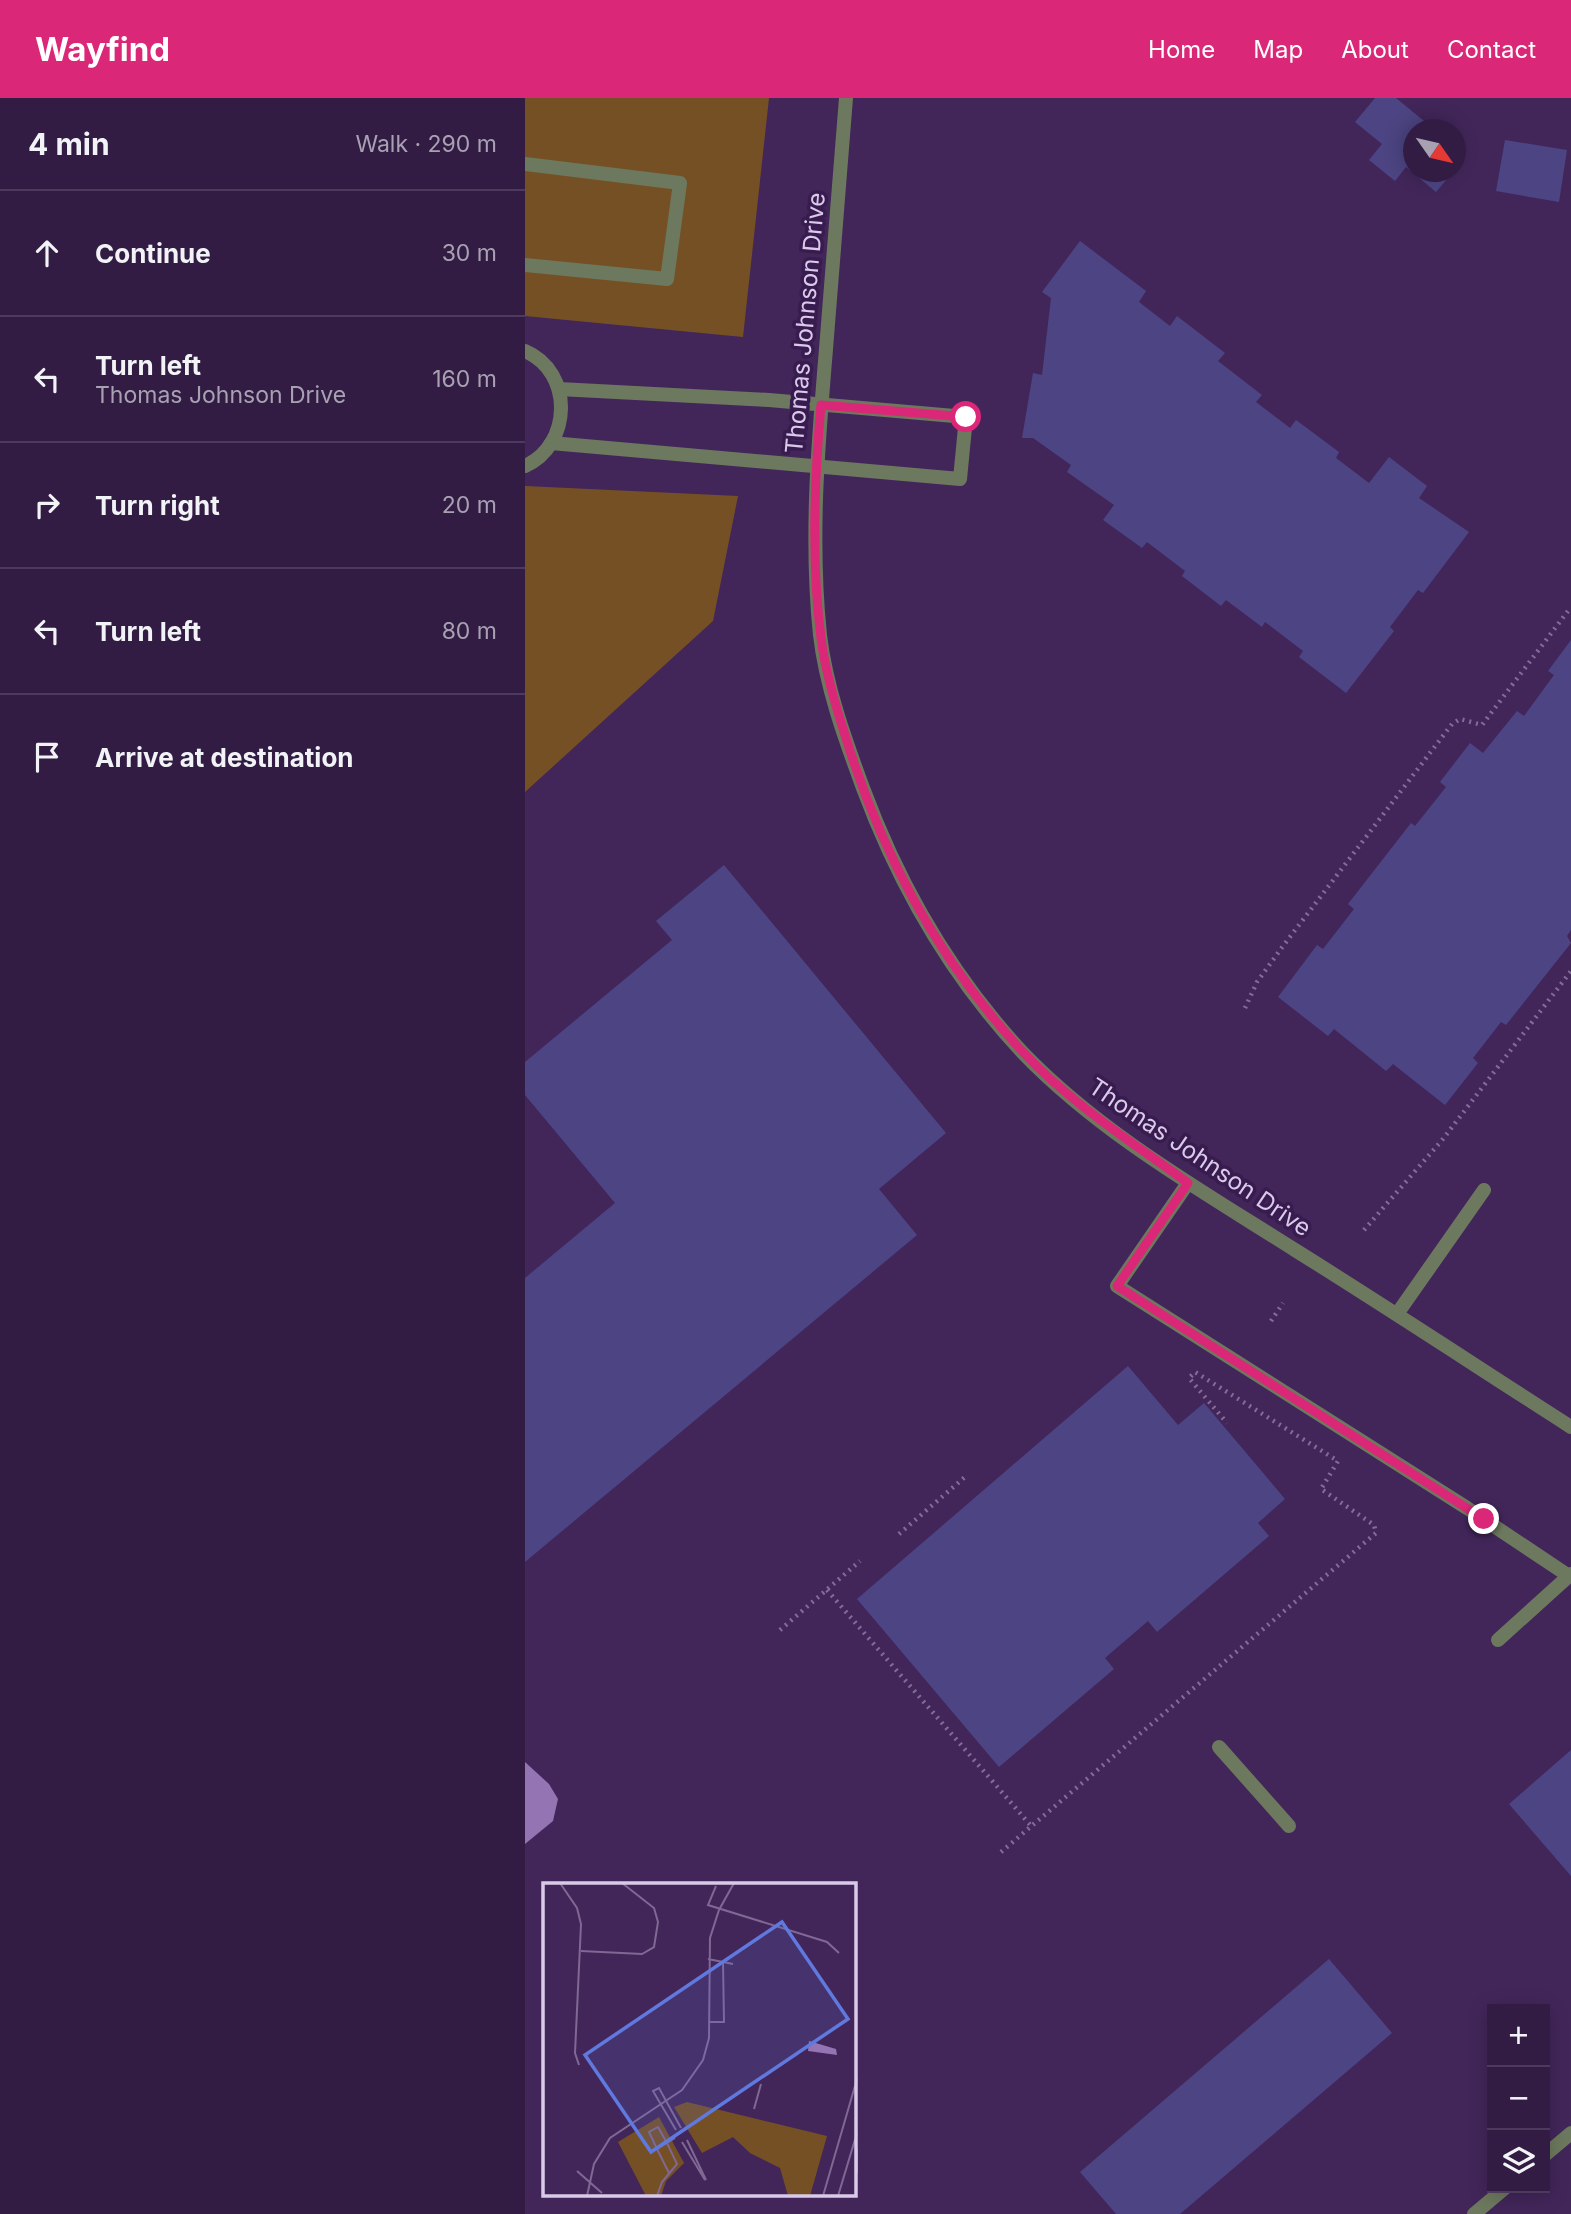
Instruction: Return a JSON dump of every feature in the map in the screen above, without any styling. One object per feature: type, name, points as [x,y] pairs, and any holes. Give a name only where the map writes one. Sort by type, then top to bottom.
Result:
[{"type":"street","name":"Thomas Johnson Drive","points":[[846,98],[815,467],[817,584],[821,639],[851,757],[902,879],[939,945],[977,998],[1023,1053],[1072,1098],[1188,1183],[1571,1427]]},
{"type":"street","points":[[525,164],[680,184],[667,279],[525,265]]},
{"type":"street","points":[[525,351],[549,369],[559,389],[562,411],[551,443],[534,462],[525,466]]},
{"type":"street","points":[[551,443],[960,479],[966,417],[559,389]]},
{"type":"street","points":[[1188,1183],[1117,1286],[1570,1575],[1498,1640]]},
{"type":"street","points":[[1397,1314],[1484,1190]]},
{"type":"street","points":[[1219,1747],[1289,1826]]},
{"type":"street","points":[[1550,2151],[1571,2133]]},
{"type":"street","points":[[1474,2214],[1499,2193]]},
{"type":"path","points":[[1245,1008],[1257,982],[1283,946],[1452,724],[1460,719],[1482,725],[1571,607]]},
{"type":"path","points":[[1364,1230],[1443,1139],[1571,971]]},
{"type":"path","points":[[1271,1321],[1283,1303]]},
{"type":"path","points":[[1001,1852],[1376,1533],[1374,1525],[1321,1489],[1338,1461],[1195,1372],[1189,1378],[1227,1423]]},
{"type":"path","points":[[899,1534],[965,1476]]},
{"type":"path","points":[[780,1630],[860,1561]]},
{"type":"path","points":[[827,1590],[1032,1827]]},
{"type":"shaded area","points":[[525,98],[769,98],[743,337],[525,316]]},
{"type":"shaded area","points":[[525,486],[738,496],[713,621],[525,792]]},
{"type":"shaded area","points":[[525,1762],[549,1784],[558,1799],[553,1821],[525,1844]]},
{"type":"building","points":[[1375,98],[1396,98],[1422,119],[1403,119],[1403,171],[1395,181],[1369,160],[1382,144],[1355,122]]},
{"type":"building","points":[[1505,140],[1567,150],[1559,202],[1496,191]]},
{"type":"building","points":[[1424,182],[1444,182],[1436,192]]},
{"type":"building","points":[[1080,241],[1146,291],[1139,302],[1170,326],[1177,316],[1225,353],[1218,361],[1262,395],[1256,402],[1290,428],[1296,420],[1339,452],[1336,458],[1369,483],[1389,457],[1427,486],[1419,498],[1469,532],[1423,593],[1418,590],[1390,627],[1394,631],[1346,693],[1299,657],[1303,651],[1265,622],[1262,627],[1226,600],[1221,606],[1182,576],[1185,571],[1147,542],[1142,548],[1103,520],[1114,505],[1067,472],[1071,465],[1033,438],[1022,438],[1033,373],[1042,375],[1051,298],[1042,292]]},
{"type":"building","points":[[1571,640],[1571,930],[1567,936],[1571,943],[1506,1025],[1501,1022],[1473,1058],[1478,1063],[1445,1105],[1393,1064],[1386,1071],[1334,1029],[1328,1036],[1278,997],[1317,945],[1323,949],[1354,909],[1348,904],[1411,823],[1415,826],[1446,787],[1440,782],[1470,743],[1483,753],[1517,711],[1524,716],[1554,675],[1548,671]]},
{"type":"building","points":[[724,865],[946,1133],[879,1189],[917,1235],[525,1562],[525,1278],[615,1203],[525,1095],[525,1062],[672,940],[656,921]]},
{"type":"building","points":[[1128,1366],[1178,1425],[1204,1403],[1285,1499],[1258,1523],[1269,1536],[1157,1632],[1148,1621],[1105,1658],[1114,1669],[999,1767],[857,1599]]},
{"type":"building","points":[[1571,1750],[1571,1876],[1509,1804]]},
{"type":"building","points":[[1329,1959],[1392,2033],[1180,2214],[1116,2214],[1080,2172]]},
{"type":"route","points":[[966,417],[821,405],[815,467],[815,528],[821,639],[832,696],[851,757],[902,879],[939,945],[977,998],[1023,1053],[1072,1098],[1188,1183],[1117,1286],[1484,1519]]}]
